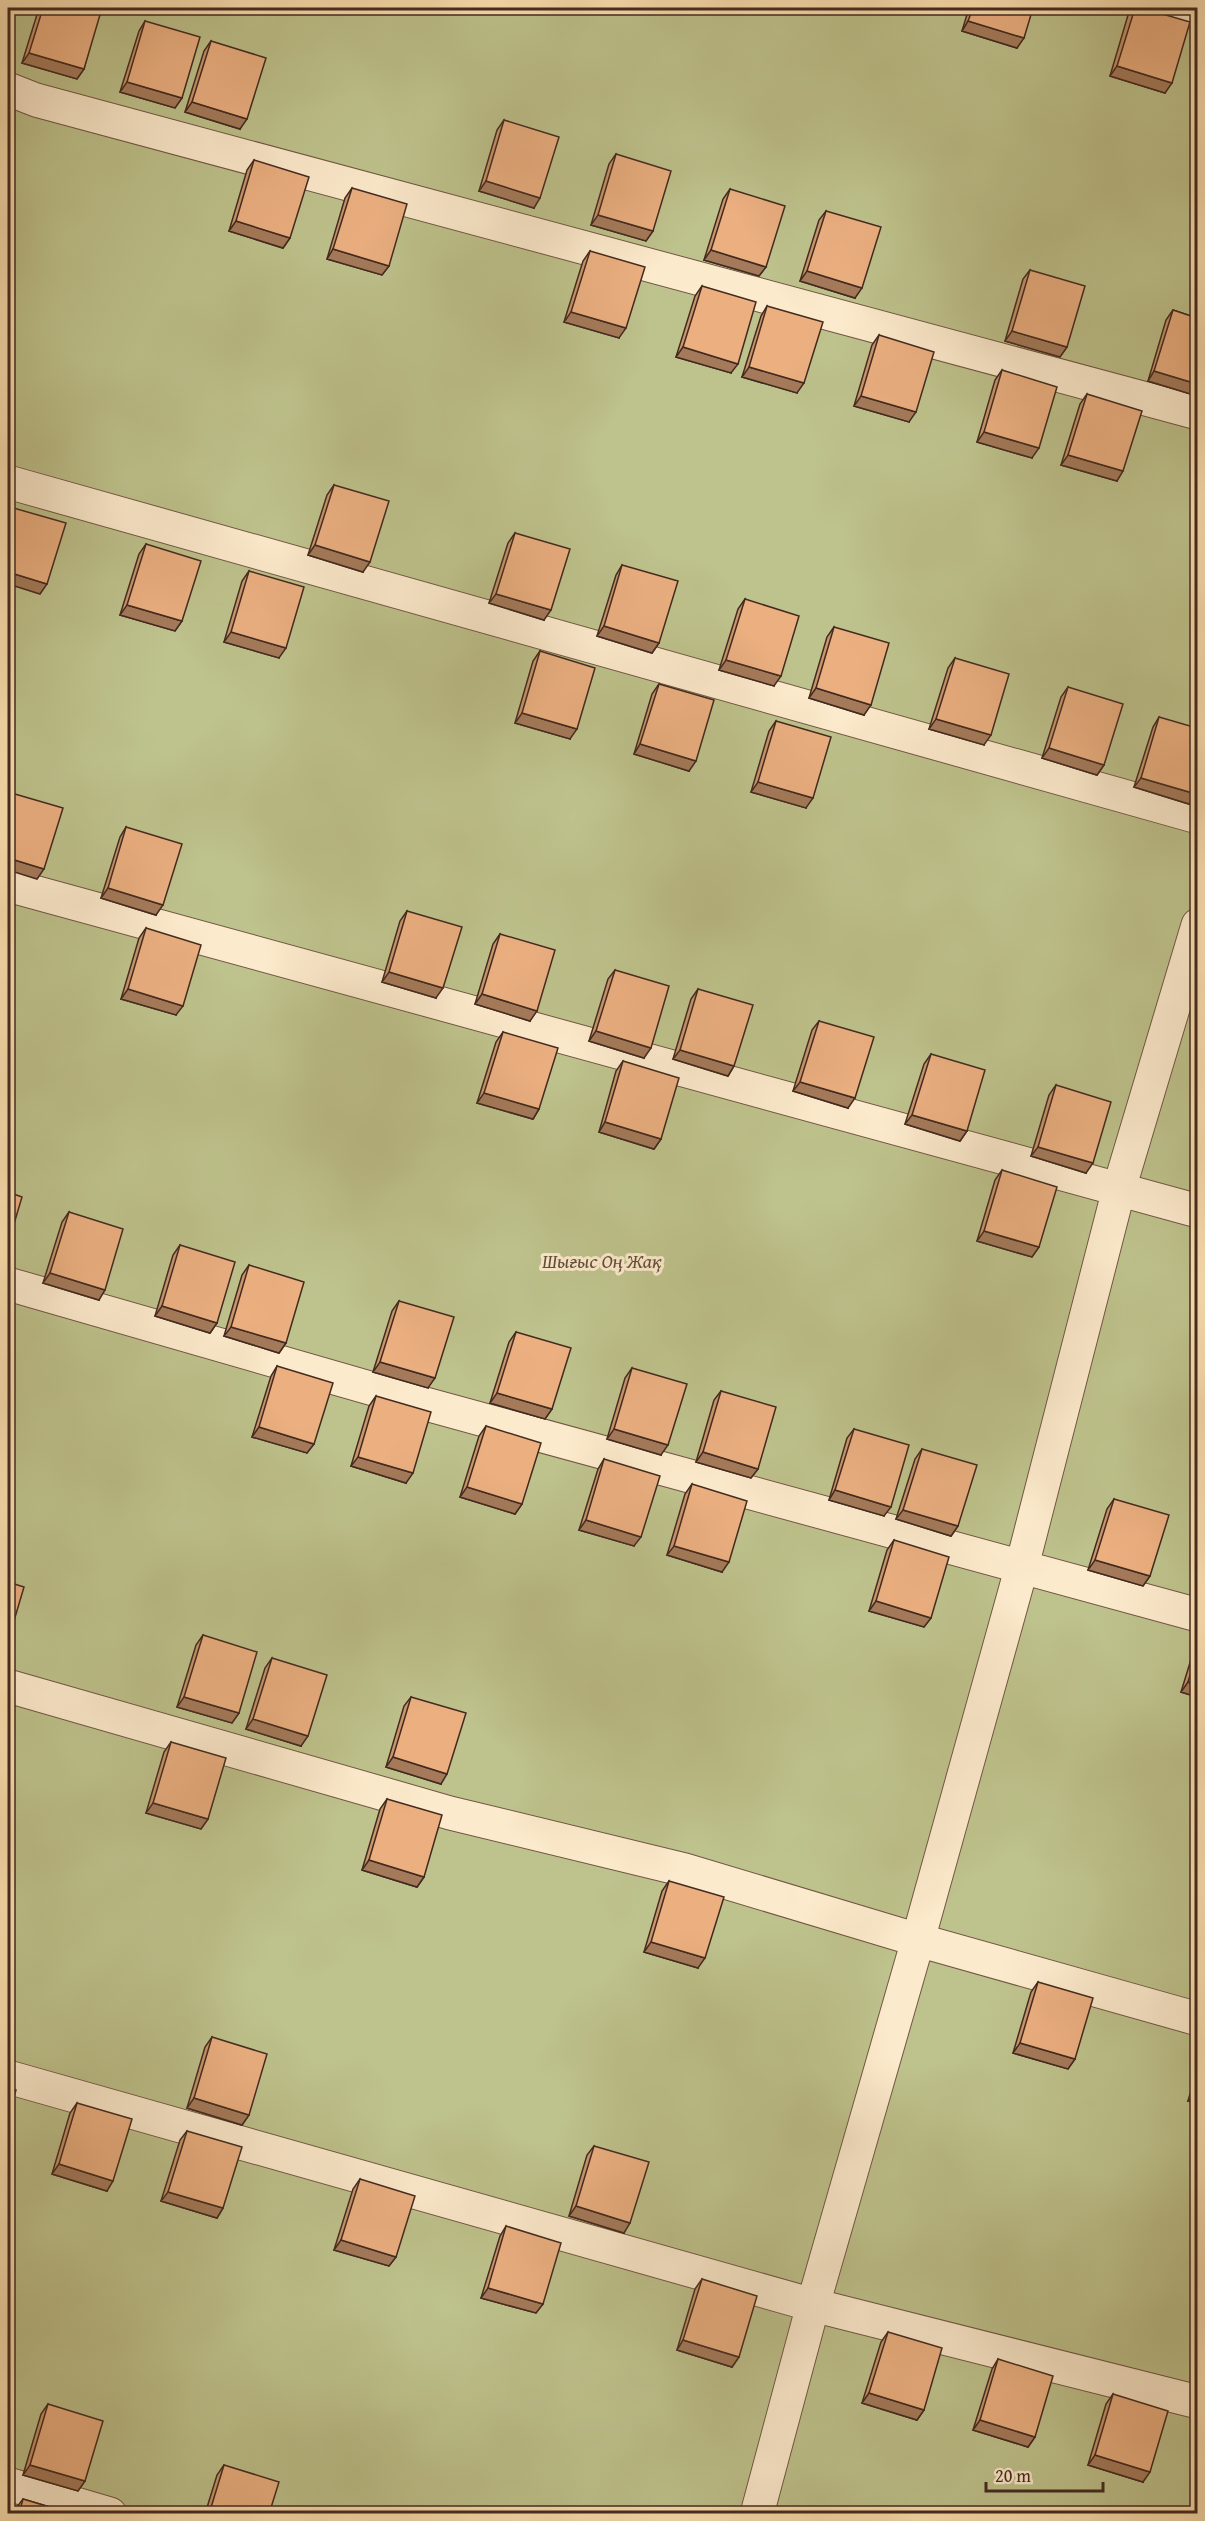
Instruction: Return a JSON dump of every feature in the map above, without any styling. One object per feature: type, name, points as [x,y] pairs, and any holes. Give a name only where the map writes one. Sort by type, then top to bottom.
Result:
[{"type":"lane","points":[[1180,8],[1197,12]]},
{"type":"lane","points":[[8,89],[48,104],[1197,413]]},
{"type":"lane","points":[[8,482],[1197,817]]},
{"type":"lane","points":[[8,885],[1197,1211]]},
{"type":"lane","points":[[757,2514],[813,2305],[1022,1566],[1119,1189],[1197,925]]},
{"type":"lane","points":[[8,1284],[422,1402],[1197,1616]]},
{"type":"lane","points":[[8,1686],[450,1813],[685,1870],[918,1940],[1197,2019]]},
{"type":"lane","points":[[8,2077],[813,2305],[1197,2402]]},
{"type":"lane","points":[[8,2484],[110,2514]]},
{"type":"green space","name":"Шығыс Оң Жақ","points":[[8,8],[1197,8],[1197,2513],[8,2513]]},
{"type":"building","points":[[43,8],[102,8],[84,69],[29,53]]},
{"type":"building","points":[[973,8],[1033,8],[1024,38],[968,21]]},
{"type":"building","points":[[1135,8],[1190,22],[1172,83],[1117,66]]},
{"type":"building","points":[[145,21],[200,37],[182,98],[127,82]]},
{"type":"building","points":[[211,41],[266,58],[247,119],[192,102]]},
{"type":"building","points":[[504,120],[559,137],[540,198],[486,181]]},
{"type":"building","points":[[616,154],[671,171],[653,231],[598,215]]},
{"type":"building","points":[[254,160],[309,177],[290,238],[236,221]]},
{"type":"building","points":[[352,188],[407,204],[389,266],[333,249]]},
{"type":"building","points":[[730,189],[785,206],[766,267],[711,250]]},
{"type":"building","points":[[826,211],[881,227],[862,288],[807,271]]},
{"type":"building","points":[[590,251],[645,267],[626,328],[571,312]]},
{"type":"building","points":[[1030,270],[1085,286],[1067,347],[1012,331]]},
{"type":"building","points":[[702,286],[756,302],[738,364],[683,347]]},
{"type":"building","points":[[767,306],[823,322],[804,383],[749,367]]},
{"type":"building","points":[[1173,310],[1197,318],[1197,384],[1154,371]]},
{"type":"building","points":[[879,335],[934,352],[916,412],[861,396]]},
{"type":"building","points":[[1002,370],[1057,387],[1039,448],[984,432]]},
{"type":"building","points":[[1087,394],[1142,411],[1123,471],[1068,455]]},
{"type":"building","points":[[334,485],[389,501],[370,562],[315,545]]},
{"type":"building","points":[[10,507],[66,523],[47,584],[8,572]]},
{"type":"building","points":[[515,533],[570,549],[551,610],[496,594]]},
{"type":"building","points":[[146,544],[201,561],[182,621],[127,605]]},
{"type":"building","points":[[622,565],[678,581],[659,643],[604,626]]},
{"type":"building","points":[[249,571],[304,587],[286,648],[231,632]]},
{"type":"building","points":[[745,599],[799,616],[781,676],[726,660]]},
{"type":"building","points":[[834,627],[889,643],[871,705],[816,688]]},
{"type":"building","points":[[540,651],[595,668],[577,729],[522,713]]},
{"type":"building","points":[[955,658],[1009,674],[991,735],[936,719]]},
{"type":"building","points":[[659,684],[714,700],[696,761],[640,744]]},
{"type":"building","points":[[1068,687],[1123,704],[1104,765],[1049,748]]},
{"type":"building","points":[[1159,717],[1197,728],[1196,794],[1141,778]]},
{"type":"building","points":[[776,721],[831,737],[813,798],[758,782]]},
{"type":"building","points":[[8,792],[63,808],[44,869],[8,858]]},
{"type":"building","points":[[126,827],[182,844],[163,905],[108,888]]},
{"type":"building","points":[[407,911],[462,927],[443,988],[389,972]]},
{"type":"building","points":[[146,928],[201,945],[183,1006],[128,989]]},
{"type":"building","points":[[500,934],[555,950],[537,1011],[482,994]]},
{"type":"building","points":[[615,970],[669,986],[651,1048],[596,1031]]},
{"type":"building","points":[[698,989],[753,1005],[734,1066],[680,1050]]},
{"type":"building","points":[[819,1021],[874,1037],[855,1098],[800,1082]]},
{"type":"building","points":[[503,1032],[558,1048],[539,1109],[484,1093]]},
{"type":"building","points":[[931,1054],[985,1070],[967,1131],[912,1115]]},
{"type":"building","points":[[623,1061],[679,1078],[661,1139],[605,1122]]},
{"type":"building","points":[[1056,1085],[1111,1102],[1093,1163],[1038,1147]]},
{"type":"building","points":[[1002,1170],[1057,1187],[1039,1247],[984,1231]]},
{"type":"building","points":[[8,1192],[22,1197],[8,1244]]},
{"type":"building","points":[[69,1212],[123,1229],[105,1290],[50,1273]]},
{"type":"building","points":[[180,1245],[235,1262],[217,1323],[162,1306]]},
{"type":"building","points":[[249,1265],[304,1282],[286,1343],[231,1327]]},
{"type":"building","points":[[399,1301],[454,1317],[435,1378],[380,1362]]},
{"type":"building","points":[[516,1332],[571,1348],[552,1409],[497,1393]]},
{"type":"building","points":[[277,1366],[333,1383],[314,1444],[259,1427]]},
{"type":"building","points":[[632,1368],[687,1384],[668,1445],[614,1429]]},
{"type":"building","points":[[721,1391],[776,1407],[758,1469],[703,1452]]},
{"type":"building","points":[[376,1396],[431,1412],[413,1473],[358,1457]]},
{"type":"building","points":[[486,1426],[541,1443],[522,1504],[467,1487]]},
{"type":"building","points":[[854,1429],[909,1445],[891,1507],[835,1490]]},
{"type":"building","points":[[922,1449],[977,1465],[958,1526],[903,1510]]},
{"type":"building","points":[[604,1459],[660,1476],[641,1537],[586,1520]]},
{"type":"building","points":[[692,1484],[747,1501],[729,1562],[674,1546]]},
{"type":"building","points":[[1114,1499],[1169,1515],[1150,1576],[1095,1560]]},
{"type":"building","points":[[894,1540],[949,1557],[931,1618],[876,1601]]},
{"type":"building","points":[[8,1582],[24,1587],[8,1641]]},
{"type":"building","points":[[203,1635],[257,1652],[239,1713],[184,1697]]},
{"type":"building","points":[[1197,1652],[1197,1685],[1188,1682]]},
{"type":"building","points":[[272,1658],[327,1675],[308,1736],[253,1719]]},
{"type":"building","points":[[411,1697],[466,1713],[447,1774],[393,1757]]},
{"type":"building","points":[[171,1742],[226,1758],[208,1819],[153,1803]]},
{"type":"building","points":[[387,1799],[442,1815],[424,1877],[369,1860]]},
{"type":"building","points":[[669,1881],[724,1897],[705,1958],[651,1942]]},
{"type":"building","points":[[1038,1982],[1093,1998],[1075,2059],[1020,2043]]},
{"type":"building","points":[[212,2037],[267,2054],[249,2115],[194,2098]]},
{"type":"building","points":[[8,2087],[16,2090],[8,2118]]},
{"type":"building","points":[[77,2103],[132,2119],[113,2181],[59,2164]]},
{"type":"building","points":[[187,2131],[242,2147],[223,2208],[168,2192]]},
{"type":"building","points":[[594,2146],[649,2162],[630,2223],[576,2206]]},
{"type":"building","points":[[360,2179],[415,2196],[396,2257],[341,2240]]},
{"type":"building","points":[[506,2226],[561,2243],[543,2304],[488,2288]]},
{"type":"building","points":[[702,2279],[757,2296],[739,2357],[683,2340]]},
{"type":"building","points":[[888,2332],[942,2348],[924,2410],[869,2393]]},
{"type":"building","points":[[998,2359],[1053,2376],[1035,2437],[980,2420]]},
{"type":"building","points":[[1113,2394],[1168,2411],[1150,2472],[1095,2455]]},
{"type":"building","points":[[48,2404],[103,2421],[85,2481],[30,2465]]},
{"type":"building","points":[[224,2465],[279,2482],[269,2514],[209,2514]]},
{"type":"building","points":[[23,2499],[73,2514],[19,2514]]}]
